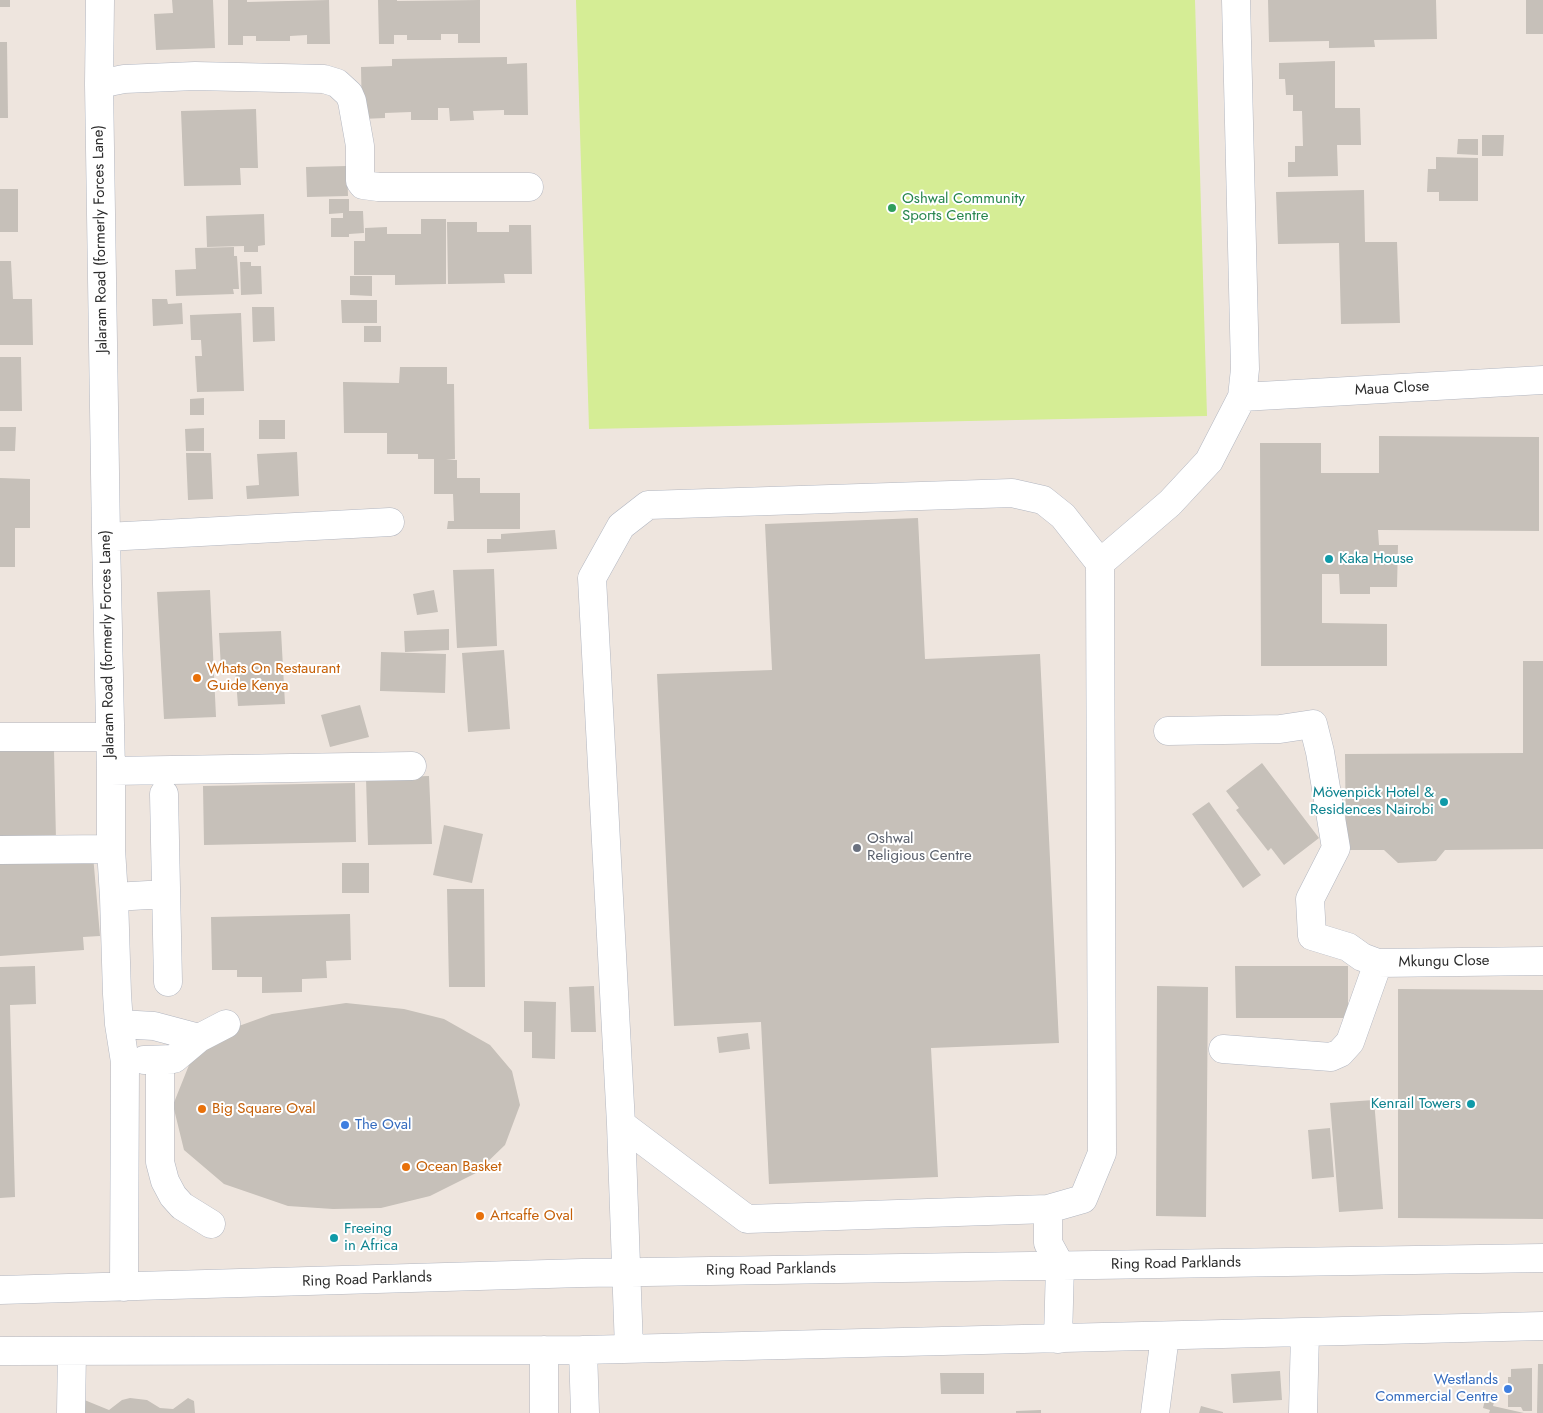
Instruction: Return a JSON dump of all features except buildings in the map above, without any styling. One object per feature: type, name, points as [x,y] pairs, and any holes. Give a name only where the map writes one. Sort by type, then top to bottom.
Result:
[{"type":"street","name":"Jalaram Road (formerly Forces Lane)","points":[[100,0],[99,84],[111,849],[119,1024],[125,1062],[124,1287]]},
{"type":"street","points":[[1100,564],[1170,502],[1209,461],[1242,397],[1246,368],[1236,0]]},
{"type":"street","points":[[99,84],[124,79],[196,76],[324,79],[337,83],[349,94],[352,101],[360,146],[360,181],[363,185],[378,187],[529,187]]},
{"type":"street","name":"Maua Close","points":[[1242,397],[1543,380]]},
{"type":"street","points":[[621,1124],[746,1219],[1048,1209],[1083,1199],[1102,1153],[1100,564],[1063,516],[1043,500],[1012,493],[648,505],[621,526],[592,578],[621,1124],[629,1349]]},
{"type":"street","points":[[106,537],[390,522]]},
{"type":"street","name":"Mkungu Close","points":[[1168,731],[1280,729],[1313,724],[1320,752],[1336,848],[1310,899],[1312,936],[1348,947],[1362,957],[1378,963],[1543,961]]},
{"type":"street","points":[[0,737],[110,737]]},
{"type":"street","points":[[111,771],[412,766]]},
{"type":"street","points":[[164,794],[168,982]]},
{"type":"street","points":[[0,850],[111,849]]},
{"type":"street","points":[[114,897],[166,894]]},
{"type":"street","points":[[1223,1049],[1331,1057],[1340,1053],[1350,1042],[1378,963]]},
{"type":"street","points":[[119,1024],[154,1026],[199,1038]]},
{"type":"street","points":[[125,1062],[174,1059],[199,1038],[226,1024]]},
{"type":"street","points":[[160,1060],[160,1162],[165,1180],[173,1196],[182,1206],[211,1224]]},
{"type":"street","points":[[1048,1209],[1048,1243],[1060,1265],[1058,1339]]},
{"type":"street","name":"Ring Road Parklands","points":[[0,1290],[626,1272],[1543,1258]]},
{"type":"street","points":[[0,1351],[583,1350],[1543,1326]]},
{"type":"street","points":[[1303,1413],[1305,1333]]},
{"type":"street","points":[[1155,1413],[1165,1336]]},
{"type":"street","points":[[544,1350],[544,1413]]},
{"type":"street","points":[[583,1350],[585,1413]]},
{"type":"street","points":[[71,1413],[72,1351]]},
{"type":"green space","name":"Oshwal Community Sports Centre","points":[[576,0],[1195,0],[1207,416],[589,429]]},
{"type":"place","name":"Oshwal Community Sports Centre","points":[[892,208]]},
{"type":"place","name":"Kaka House","points":[[1329,559]]},
{"type":"place","name":"Whats On Restaurant Guide Kenya","points":[[197,678]]},
{"type":"place","name":"Mövenpick Hotel & Residences Nairobi","points":[[1444,802]]},
{"type":"place","name":"Oshwal Religious Centre","points":[[857,848]]},
{"type":"place","name":"Kenrail Towers","points":[[1471,1104]]},
{"type":"place","name":"Big Square Oval","points":[[202,1109]]},
{"type":"place","name":"The Oval","points":[[345,1125]]},
{"type":"place","name":"Ocean Basket","points":[[406,1167]]},
{"type":"place","name":"Artcaffe Oval","points":[[480,1216]]},
{"type":"place","name":"Freeing in Africa","points":[[334,1238]]},
{"type":"place","name":"Westlands Commercial Centre","points":[[1508,1389]]}]
